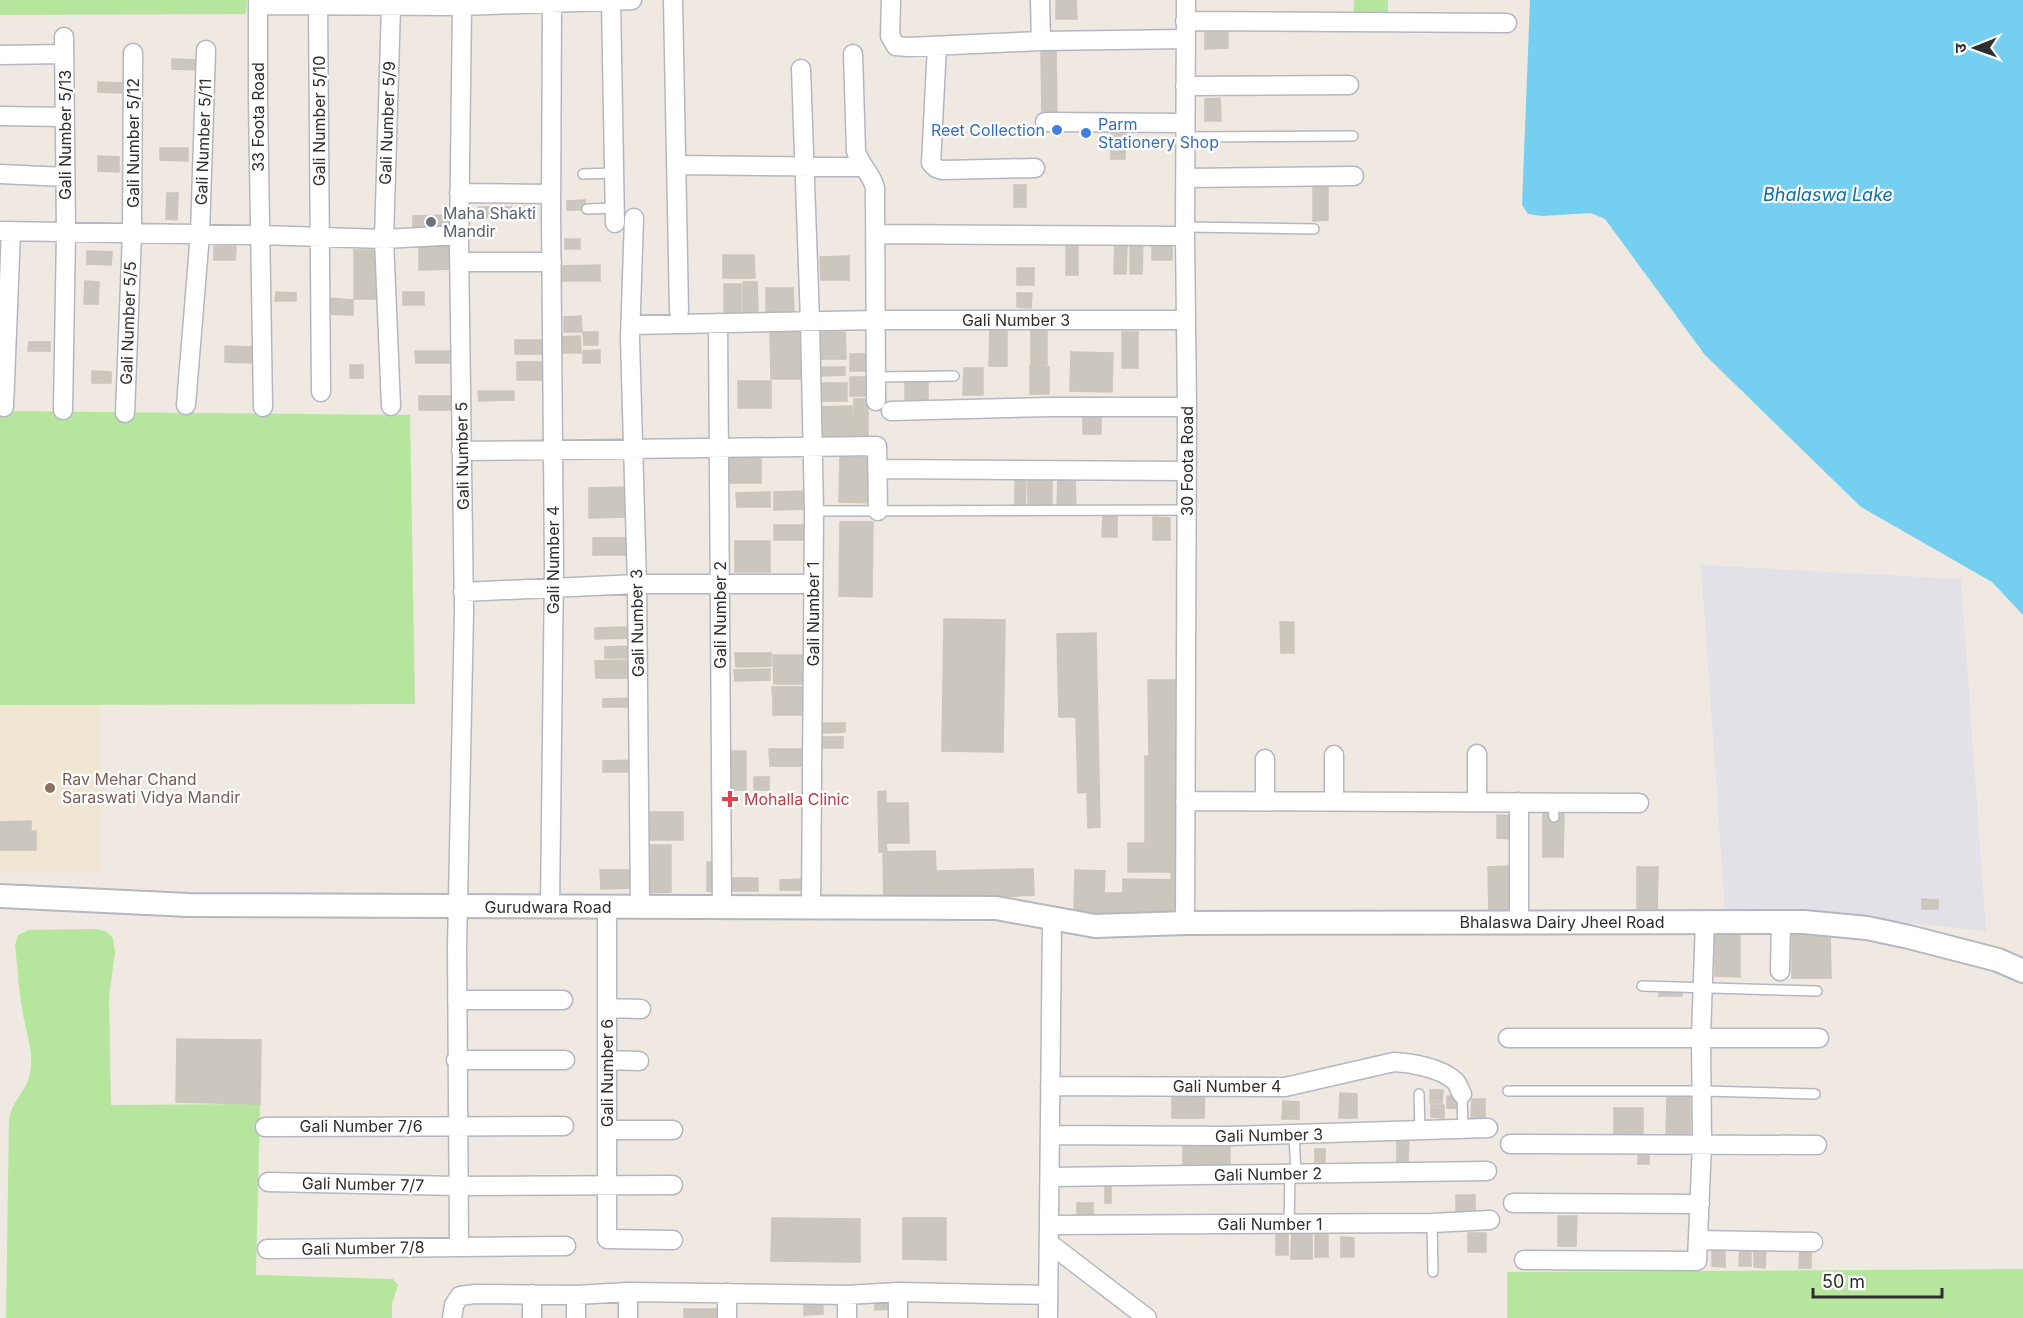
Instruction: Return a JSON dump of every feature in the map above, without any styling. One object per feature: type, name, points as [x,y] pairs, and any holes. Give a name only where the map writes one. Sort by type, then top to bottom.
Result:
[{"type":"street","points":[[611,0],[615,216]]},
{"type":"street","points":[[258,2],[318,5],[462,6],[632,0]]},
{"type":"street","points":[[673,0],[679,311]]},
{"type":"street","points":[[891,0],[890,36],[896,46],[1041,40],[1186,39]]},
{"type":"street","points":[[1040,0],[1041,40]]},
{"type":"street","name":"30 Foota Road","points":[[1185,923],[1186,0]]},
{"type":"street","name":"33 Foota Road","points":[[258,2],[263,407]]},
{"type":"street","name":"Gali Number 4","points":[[550,907],[554,588],[552,2]]},
{"type":"street","name":"Gali Number 5/10","points":[[318,5],[321,392]]},
{"type":"street","name":"Gali Number 5/9","points":[[391,6],[384,239],[391,406]]},
{"type":"street","name":"Gali Number 5","points":[[459,1246],[456,1060],[463,592],[459,261],[462,6]]},
{"type":"street","points":[[1185,21],[1507,22]]},
{"type":"street","name":"Gali Number 5/13","points":[[0,55],[64,46],[66,233],[63,410]]},
{"type":"street","points":[[937,46],[932,163],[936,168],[942,170],[1035,168]]},
{"type":"street","name":"Gali Number 5/11","points":[[186,405],[200,234],[206,50]]},
{"type":"street","name":"Gali Number 5/12","points":[[132,234],[133,52]]},
{"type":"street","points":[[853,54],[856,151],[858,160],[873,178],[875,188],[876,377],[884,406],[1187,407]]},
{"type":"street","name":"Gali Number 1","points":[[801,69],[814,511],[811,908]]},
{"type":"street","points":[[1185,87],[1349,85]]},
{"type":"street","points":[[0,116],[65,117]]},
{"type":"street","points":[[1045,122],[1185,130]]},
{"type":"street","points":[[676,165],[864,167]]},
{"type":"street","points":[[0,174],[65,177]]},
{"type":"street","points":[[1185,178],[1354,176]]},
{"type":"street","points":[[459,193],[551,194]]},
{"type":"street","points":[[630,332],[634,218]]},
{"type":"street","points":[[4,407],[5,231],[384,239],[459,234]]},
{"type":"street","points":[[876,234],[1185,231]]},
{"type":"street","name":"Gali Number 5/5","points":[[125,413],[132,234]]},
{"type":"street","points":[[459,261],[552,262]]},
{"type":"street","name":"Gali Number 3","points":[[640,907],[637,584],[630,332],[718,323],[810,321],[1186,320]]},
{"type":"street","name":"Gali Number 2","points":[[718,323],[722,907]]},
{"type":"street","points":[[461,451],[877,446],[878,511]]},
{"type":"street","points":[[879,469],[1186,471]]},
{"type":"street","points":[[463,592],[637,584],[813,584]]},
{"type":"street","points":[[1477,754],[1477,802]]},
{"type":"street","points":[[1334,755],[1334,802]]},
{"type":"street","points":[[1265,759],[1265,801]]},
{"type":"street","points":[[1185,801],[1519,802],[1554,810],[1639,803]]},
{"type":"street","points":[[1519,802],[1519,922]]},
{"type":"street","name":"Gurudwara Road","points":[[0,896],[189,905],[996,908],[1095,926]]},
{"type":"street","name":"Gali Number 6","points":[[607,907],[607,1239],[673,1240]]},
{"type":"street","points":[[1048,1318],[1052,920]]},
{"type":"street","points":[[1524,1260],[1697,1261],[1702,1144],[1701,1037],[1706,921]]},
{"type":"street","points":[[1780,971],[1781,921]]},
{"type":"street","name":"Bhalaswa Dairy Jheel Road","points":[[1095,926],[1185,923],[1804,922],[1867,928],[1998,960],[2023,971]]},
{"type":"street","points":[[457,1000],[563,1000]]},
{"type":"street","points":[[607,1008],[641,1009]]},
{"type":"street","points":[[1508,1038],[1819,1038]]},
{"type":"street","points":[[456,1060],[565,1060]]},
{"type":"street","points":[[607,1060],[639,1061]]},
{"type":"street","name":"Gali Number 4","points":[[1050,1086],[1285,1087],[1394,1062],[1407,1063],[1440,1073],[1455,1082],[1462,1094]]},
{"type":"street","name":"Gali Number 7/6","points":[[265,1127],[564,1126]]},
{"type":"street","name":"Gali Number 3","points":[[1050,1135],[1294,1134],[1488,1128]]},
{"type":"street","points":[[607,1130],[673,1130]]},
{"type":"street","points":[[1510,1144],[1817,1145]]},
{"type":"street","name":"Gali Number 2","points":[[1050,1177],[1487,1171]]},
{"type":"street","name":"Gali Number 7/7","points":[[268,1182],[458,1186],[673,1185]]},
{"type":"street","points":[[1513,1203],[1700,1204]]},
{"type":"street","name":"Gali Number 1","points":[[1049,1234],[1289,1224],[1490,1221]]},
{"type":"street","points":[[1049,1234],[1147,1318]]},
{"type":"street","points":[[1699,1240],[1813,1242]]},
{"type":"street","name":"Gali Number 7/8","points":[[267,1249],[566,1246]]},
{"type":"street","points":[[452,1318],[454,1305],[460,1296],[628,1292],[847,1295],[898,1292],[1047,1295]]},
{"type":"street","points":[[628,1292],[628,1318]]},
{"type":"street","points":[[898,1292],[898,1318]]},
{"type":"street","points":[[727,1293],[727,1318]]},
{"type":"street","points":[[532,1294],[532,1318]]},
{"type":"street","points":[[576,1294],[576,1318]]},
{"type":"street","points":[[847,1295],[847,1318]]},
{"type":"lane","points":[[1185,130],[1353,136]]},
{"type":"lane","points":[[583,174],[614,173]]},
{"type":"lane","points":[[587,209],[615,216]]},
{"type":"lane","points":[[1185,231],[1314,229]]},
{"type":"lane","points":[[876,377],[954,376]]},
{"type":"lane","points":[[814,511],[1186,510]]},
{"type":"lane","points":[[1642,986],[1817,991]]},
{"type":"lane","points":[[1508,1091],[1702,1090],[1815,1094]]},
{"type":"lane","points":[[1419,1094],[1420,1130]]},
{"type":"lane","points":[[1462,1094],[1463,1129]]},
{"type":"lane","points":[[1289,1224],[1294,1134]]},
{"type":"lane","points":[[1432,1223],[1433,1272]]},
{"type":"shaded area","points":[[1701,565],[1961,579],[1986,931],[1855,917],[1725,911]]},
{"type":"shaded area","name":"Rav Mehar Chand Saraswati Vidya Mandir","points":[[0,705],[99,705],[99,871],[0,871]]},
{"type":"green space","points":[[0,0],[247,0],[246,14],[0,15]]},
{"type":"green space","points":[[1354,0],[1388,0],[1388,19],[1354,18]]},
{"type":"green space","points":[[0,411],[410,415],[415,704],[0,705]]},
{"type":"green space","points":[[97,929],[105,931],[113,938],[115,952],[109,997],[111,1105],[260,1104],[256,1275],[393,1279],[398,1285],[392,1304],[392,1318],[6,1318],[9,1119],[28,1079],[31,1060],[21,1004],[15,945],[18,935],[29,930]]},
{"type":"green space","points":[[2023,1269],[2023,1318],[1507,1318],[1507,1272]]},
{"type":"water","name":"Bhalaswa Lake","points":[[1530,0],[2023,0],[2023,615],[1992,582],[1861,507],[1705,355],[1605,219],[1591,213],[1542,216],[1528,214],[1522,205]]},
{"type":"building","points":[[1056,0],[1076,0],[1077,19],[1056,19]]},
{"type":"building","points":[[1228,24],[1228,48],[1205,49],[1205,25]]},
{"type":"building","points":[[1041,51],[1056,51],[1057,116],[1042,116]]},
{"type":"building","points":[[172,59],[200,60],[200,70],[172,69]]},
{"type":"building","points":[[98,82],[122,83],[121,93],[98,92]]},
{"type":"building","points":[[1220,98],[1221,121],[1205,121],[1205,99]]},
{"type":"building","points":[[1111,131],[1126,131],[1125,159],[1111,159]]},
{"type":"building","points":[[160,148],[188,148],[188,161],[160,160]]},
{"type":"building","points":[[98,156],[119,157],[119,172],[98,171]]},
{"type":"building","points":[[1328,180],[1328,220],[1313,221],[1313,181]]},
{"type":"building","points":[[1014,185],[1026,185],[1026,207],[1014,207]]},
{"type":"building","points":[[167,193],[178,193],[177,220],[166,219]]},
{"type":"building","points":[[585,200],[586,210],[567,210],[567,201]]},
{"type":"building","points":[[478,207],[511,207],[511,217],[478,218]]},
{"type":"building","name":"Maha Shakti Mandir","points":[[449,215],[450,227],[413,228],[413,216]]},
{"type":"building","points":[[1130,237],[1143,237],[1142,274],[1130,274]]},
{"type":"building","points":[[565,239],[580,239],[580,249],[565,249]]},
{"type":"building","points":[[1115,240],[1127,241],[1126,274],[1114,274]]},
{"type":"building","points":[[1066,241],[1078,241],[1078,275],[1066,275]]},
{"type":"building","points":[[1152,242],[1172,242],[1172,260],[1152,260]]},
{"type":"building","points":[[214,246],[236,246],[235,260],[214,260]]},
{"type":"building","points":[[419,247],[454,247],[455,269],[419,270]]},
{"type":"building","points":[[354,250],[379,250],[379,299],[354,299]]},
{"type":"building","points":[[87,251],[112,252],[111,265],[87,264]]},
{"type":"building","points":[[723,255],[754,255],[755,278],[723,278]]},
{"type":"building","points":[[849,256],[849,280],[821,280],[820,257]]},
{"type":"building","points":[[600,265],[600,281],[562,281],[562,266]]},
{"type":"building","points":[[1017,268],[1034,268],[1034,285],[1017,285]]},
{"type":"building","points":[[85,281],[99,282],[98,304],[84,304]]},
{"type":"building","points":[[743,282],[757,282],[758,314],[743,315]]},
{"type":"building","points":[[724,284],[741,284],[741,315],[724,315]]},
{"type":"building","points":[[766,288],[793,288],[794,315],[766,315]]},
{"type":"building","points":[[276,292],[296,293],[296,301],[275,301]]},
{"type":"building","points":[[403,292],[424,292],[424,305],[403,305]]},
{"type":"building","points":[[1017,293],[1032,293],[1031,308],[1017,307]]},
{"type":"building","points":[[327,298],[353,300],[353,315],[327,314]]},
{"type":"building","points":[[581,316],[582,332],[564,332],[564,317]]},
{"type":"building","points":[[1031,321],[1047,321],[1047,365],[1031,365]]},
{"type":"building","points":[[990,323],[1007,323],[1007,366],[989,366]]},
{"type":"building","points":[[770,330],[802,330],[803,379],[771,379]]},
{"type":"building","points":[[583,332],[598,332],[598,345],[584,345]]},
{"type":"building","points":[[819,332],[845,332],[846,359],[819,359]]},
{"type":"building","points":[[1122,332],[1138,332],[1138,368],[1122,368]]},
{"type":"building","points":[[580,336],[581,353],[561,353],[561,337]]},
{"type":"building","points":[[515,340],[551,340],[551,354],[515,354]]},
{"type":"building","points":[[29,342],[50,342],[50,351],[28,351]]},
{"type":"building","points":[[225,346],[252,347],[252,363],[225,362]]},
{"type":"building","points":[[600,350],[600,363],[583,363],[583,351]]},
{"type":"building","points":[[415,351],[451,351],[451,363],[416,363]]},
{"type":"building","points":[[1071,352],[1113,353],[1112,392],[1070,391]]},
{"type":"building","points":[[850,354],[873,354],[873,371],[850,371]]},
{"type":"building","points":[[517,362],[550,362],[550,380],[517,380]]},
{"type":"building","points":[[350,365],[363,365],[363,378],[350,378]]},
{"type":"building","points":[[1030,366],[1049,367],[1049,394],[1030,394]]},
{"type":"building","points":[[821,367],[845,367],[845,375],[821,376]]},
{"type":"building","points":[[964,368],[983,368],[983,395],[963,395]]},
{"type":"building","points":[[92,371],[111,372],[111,383],[92,383]]},
{"type":"building","points":[[850,377],[870,377],[871,396],[850,396]]},
{"type":"building","points":[[905,378],[928,379],[928,408],[905,408]]},
{"type":"building","points":[[738,381],[771,381],[771,408],[738,408]]},
{"type":"building","points":[[818,383],[847,383],[847,401],[818,401]]},
{"type":"building","points":[[478,391],[514,391],[514,400],[479,401]]},
{"type":"building","points":[[419,396],[454,396],[455,410],[419,410]]},
{"type":"building","points":[[854,399],[868,399],[868,438],[854,438]]},
{"type":"building","points":[[852,406],[853,438],[820,439],[820,407]]},
{"type":"building","points":[[1083,413],[1101,414],[1101,434],[1083,434]]},
{"type":"building","points":[[724,451],[761,451],[761,483],[725,483]]},
{"type":"building","points":[[840,457],[874,458],[874,503],[839,502]]},
{"type":"building","points":[[1015,479],[1026,480],[1025,507],[1015,507]]},
{"type":"building","points":[[1028,479],[1052,479],[1052,508],[1028,508]]},
{"type":"building","points":[[1058,479],[1075,479],[1076,507],[1057,507]]},
{"type":"building","points":[[626,487],[626,517],[589,518],[589,488]]},
{"type":"building","points":[[810,491],[810,509],[774,510],[774,492]]},
{"type":"building","points":[[770,492],[770,507],[737,507],[736,493]]},
{"type":"building","points":[[1103,516],[1117,516],[1117,537],[1102,537]]},
{"type":"building","points":[[1153,517],[1170,518],[1170,540],[1153,540]]},
{"type":"building","points":[[840,522],[873,522],[872,597],[839,596]]},
{"type":"building","points":[[774,525],[810,525],[810,540],[774,540]]},
{"type":"building","points":[[593,538],[626,538],[626,555],[593,555]]},
{"type":"building","points":[[735,541],[770,541],[770,572],[735,572]]},
{"type":"building","points":[[944,619],[1005,620],[1003,752],[942,751]]},
{"type":"building","points":[[1280,622],[1294,622],[1294,653],[1281,653]]},
{"type":"building","points":[[628,627],[629,638],[595,639],[595,628]]},
{"type":"building","points":[[1096,633],[1100,827],[1088,828],[1087,792],[1078,793],[1076,717],[1059,717],[1057,634]]},
{"type":"building","points":[[636,646],[636,658],[605,658],[605,647]]},
{"type":"building","points":[[735,653],[771,653],[771,666],[736,667]]},
{"type":"building","points":[[773,655],[807,655],[807,684],[774,684]]},
{"type":"building","points":[[628,660],[628,678],[596,678],[595,661]]},
{"type":"building","points":[[770,669],[770,680],[735,681],[734,670]]},
{"type":"building","points":[[1148,680],[1178,680],[1178,756],[1149,756]]},
{"type":"building","points":[[772,687],[809,687],[809,700],[773,700]]},
{"type":"building","points":[[634,698],[634,707],[603,707],[603,699]]},
{"type":"building","points":[[773,700],[809,700],[809,715],[773,715]]},
{"type":"building","points":[[823,723],[845,723],[845,732],[823,733]]},
{"type":"building","points":[[820,737],[843,737],[843,748],[820,748]]},
{"type":"building","points":[[769,749],[805,749],[805,766],[770,766]]},
{"type":"building","points":[[731,751],[746,751],[746,790],[732,790]]},
{"type":"building","points":[[1145,756],[1178,756],[1178,880],[1171,880],[1171,872],[1128,872],[1128,843],[1145,843]]},
{"type":"building","points":[[636,760],[636,772],[603,772],[603,761]]},
{"type":"building","points":[[754,777],[769,777],[769,790],[754,790]]},
{"type":"building","points":[[886,791],[886,803],[908,803],[909,843],[886,843],[887,852],[879,852],[878,792]]},
{"type":"building","points":[[647,812],[683,812],[683,840],[647,840]]},
{"type":"building","points":[[1564,812],[1563,857],[1543,857],[1543,813]]},
{"type":"building","points":[[1497,815],[1513,816],[1512,839],[1497,838]]},
{"type":"building","points":[[31,821],[31,831],[36,831],[36,850],[0,850],[0,822]]},
{"type":"building","points":[[647,845],[671,845],[671,892],[647,893]]},
{"type":"building","points":[[935,851],[936,871],[1033,869],[1034,895],[935,901],[884,901],[883,852]]},
{"type":"building","points":[[707,862],[718,862],[718,891],[707,891]]},
{"type":"building","points":[[1513,866],[1513,911],[1489,911],[1488,867]]},
{"type":"building","points":[[1637,867],[1658,867],[1657,909],[1637,909]]},
{"type":"building","points":[[600,870],[631,870],[631,888],[601,889]]},
{"type":"building","points":[[1075,870],[1105,871],[1104,893],[1123,893],[1123,879],[1178,880],[1177,914],[1074,913]]},
{"type":"building","points":[[732,878],[758,878],[758,891],[732,891]]},
{"type":"building","points":[[803,879],[803,890],[780,890],[780,880]]},
{"type":"building","points":[[1922,899],[1938,900],[1938,909],[1922,909]]},
{"type":"building","points":[[1715,927],[1740,928],[1740,977],[1715,976]]},
{"type":"building","points":[[1830,929],[1831,978],[1792,978],[1792,930]]},
{"type":"building","points":[[1659,988],[1683,988],[1682,996],[1659,996]]},
{"type":"building","points":[[177,1039],[261,1040],[260,1104],[176,1102]]},
{"type":"building","points":[[1172,1088],[1205,1088],[1204,1118],[1172,1118]]},
{"type":"building","points":[[1430,1090],[1443,1090],[1442,1103],[1430,1103]]},
{"type":"building","points":[[1340,1093],[1357,1094],[1357,1118],[1339,1118]]},
{"type":"building","points":[[1447,1096],[1465,1096],[1465,1109],[1447,1108]]},
{"type":"building","points":[[1667,1096],[1690,1096],[1690,1137],[1666,1137]]},
{"type":"building","points":[[1472,1099],[1485,1099],[1485,1119],[1471,1119]]},
{"type":"building","points":[[1283,1101],[1299,1102],[1299,1119],[1282,1119]]},
{"type":"building","points":[[1431,1105],[1444,1105],[1444,1118],[1431,1117]]},
{"type":"building","points":[[1614,1108],[1643,1108],[1643,1135],[1614,1135]]},
{"type":"building","points":[[1397,1132],[1409,1133],[1408,1164],[1397,1164]]},
{"type":"building","points":[[1183,1138],[1230,1138],[1230,1167],[1183,1167]]},
{"type":"building","points":[[1315,1149],[1325,1149],[1325,1165],[1315,1165]]},
{"type":"building","points":[[1638,1153],[1649,1153],[1649,1164],[1638,1164]]},
{"type":"building","points":[[1105,1185],[1111,1185],[1111,1203],[1105,1203]]},
{"type":"building","points":[[1456,1195],[1475,1195],[1475,1212],[1456,1212]]},
{"type":"building","points":[[1077,1203],[1093,1203],[1093,1219],[1077,1219]]},
{"type":"building","points":[[1558,1216],[1577,1216],[1576,1246],[1558,1246]]},
{"type":"building","points":[[772,1218],[860,1219],[860,1262],[771,1261]]},
{"type":"building","points":[[903,1218],[946,1218],[946,1260],[903,1259]]},
{"type":"building","points":[[1315,1225],[1328,1225],[1328,1257],[1315,1257]]},
{"type":"building","points":[[1292,1227],[1312,1228],[1312,1259],[1291,1259]]},
{"type":"building","points":[[1276,1229],[1288,1229],[1288,1255],[1276,1255]]},
{"type":"building","points":[[1468,1233],[1486,1233],[1486,1252],[1468,1252]]},
{"type":"building","points":[[1341,1237],[1354,1238],[1354,1257],[1341,1257]]},
{"type":"building","points":[[1740,1245],[1751,1245],[1751,1266],[1739,1266]]},
{"type":"building","points":[[1712,1246],[1725,1246],[1725,1267],[1712,1266]]},
{"type":"building","points":[[1800,1246],[1811,1246],[1811,1268],[1799,1268]]},
{"type":"building","points":[[1754,1247],[1766,1247],[1765,1268],[1754,1267]]},
{"type":"building","points":[[804,1299],[823,1299],[823,1314],[804,1315]]},
{"type":"building","points":[[875,1301],[894,1301],[894,1309],[875,1310]]},
{"type":"building","points":[[684,1309],[721,1309],[721,1318],[684,1318]]},
{"type":"place","name":"Reet Collection","points":[[1057,130]]},
{"type":"place","name":"Parm Stationery Shop","points":[[1086,133]]},
{"type":"place","name":"Maha Shakti Mandir","points":[[431,222]]},
{"type":"place","name":"Rav Mehar Chand Saraswati Vidya Mandir","points":[[50,788]]},
{"type":"place","name":"Mohalla Clinic","points":[[730,799]]}]
